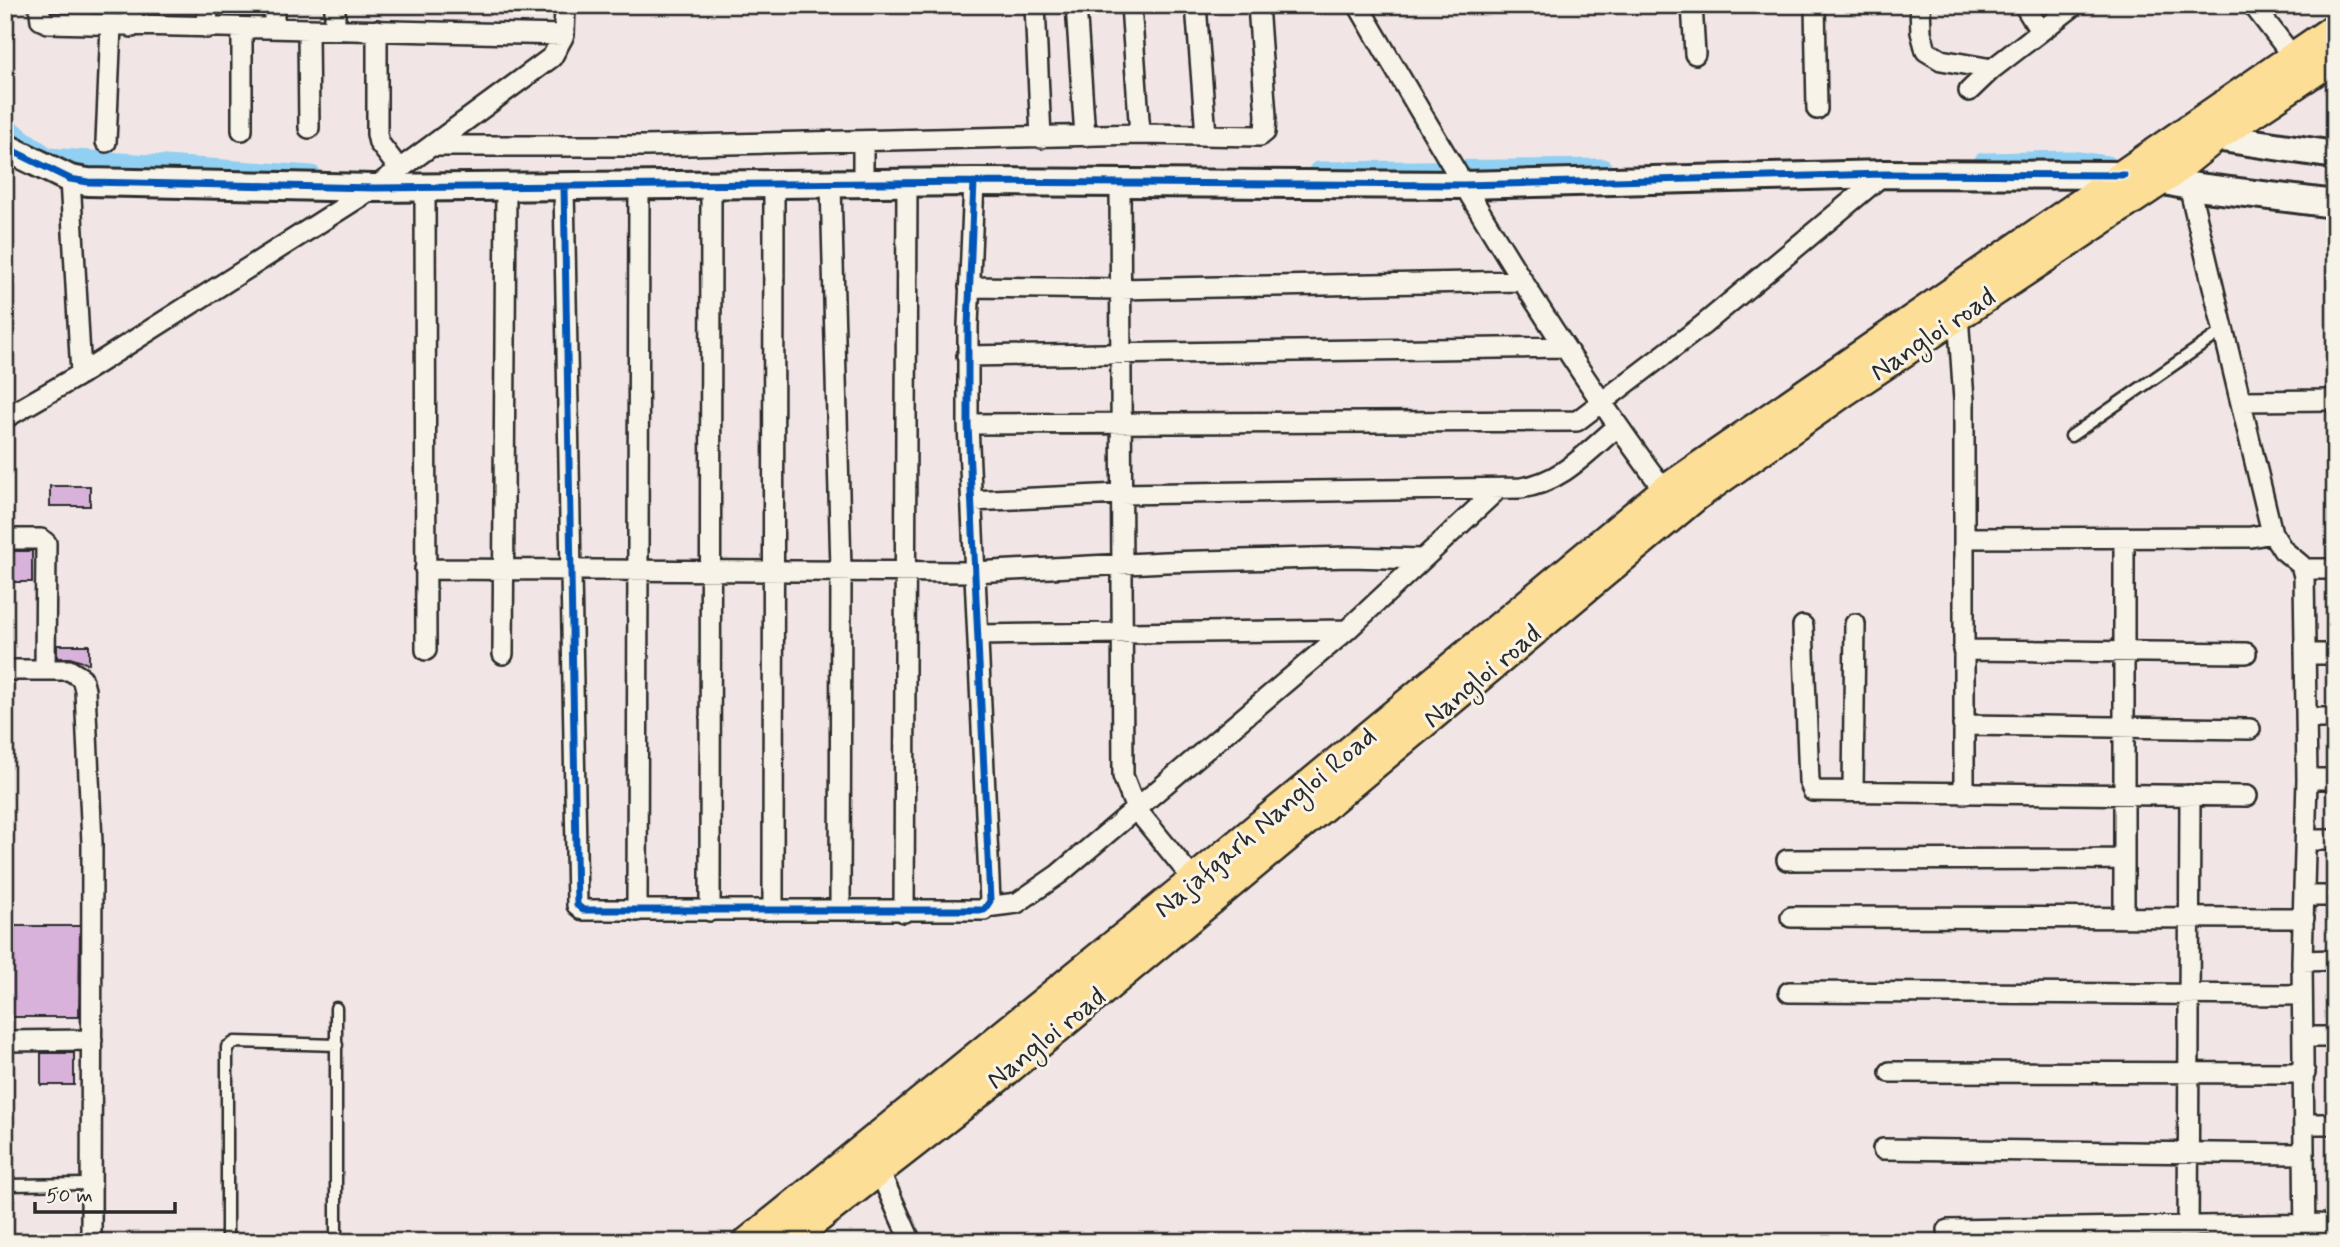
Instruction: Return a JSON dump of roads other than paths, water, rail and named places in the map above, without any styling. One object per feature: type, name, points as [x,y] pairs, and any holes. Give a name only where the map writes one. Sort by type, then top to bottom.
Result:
[{"type":"main road","name":"Nangloi road","points":[[786,1242],[992,1080],[1202,891],[1695,496],[1713,471],[1958,316],[2150,176],[2293,57],[2335,29]]},
{"type":"main road","points":[[2198,137],[2335,57]]},
{"type":"main road","name":"Najafgarh Nangloi Road","points":[[749,1242],[1202,891],[1665,491],[1713,471],[2150,176]]},
{"type":"street","points":[[39,5],[40,17],[44,22],[111,26],[564,35]]},
{"type":"street","points":[[132,5],[132,27]]},
{"type":"street","points":[[207,28],[208,5]]},
{"type":"street","points":[[274,5],[274,28]]},
{"type":"street","points":[[335,5],[335,29]]},
{"type":"street","points":[[5,418],[81,374],[375,188],[432,146],[552,57],[564,35],[565,5]]},
{"type":"street","points":[[1035,5],[1041,138]]},
{"type":"street","points":[[1076,5],[1085,136]]},
{"type":"street","points":[[1131,5],[1140,134]]},
{"type":"street","points":[[1196,5],[1206,135]]},
{"type":"street","points":[[432,146],[863,146],[1140,134],[1251,137],[1265,132],[1258,5]]},
{"type":"street","points":[[1358,5],[1521,281],[1617,427],[1665,491]]},
{"type":"street","points":[[1692,5],[1695,54]]},
{"type":"street","points":[[1815,5],[1817,108]]},
{"type":"street","points":[[1920,5],[1921,32],[1926,51],[1941,60],[1992,69]]},
{"type":"street","points":[[2024,5],[2040,31]]},
{"type":"street","points":[[1969,91],[1992,69],[2075,5]]},
{"type":"street","points":[[2253,5],[2293,57]]},
{"type":"street","points":[[106,142],[111,26]]},
{"type":"street","points":[[242,28],[242,130]]},
{"type":"street","points":[[309,30],[309,128]]},
{"type":"street","points":[[377,30],[377,134],[399,170]]},
{"type":"street","points":[[2198,137],[2335,155]]},
{"type":"street","points":[[863,146],[863,180]]},
{"type":"street","points":[[6,148],[70,179],[110,183],[375,188],[831,185],[863,180],[908,183],[1462,185],[1884,174],[2150,176],[2335,204]]},
{"type":"street","points":[[968,424],[1581,420],[1703,325],[1884,174]]},
{"type":"street","points":[[2150,176],[2224,329],[2272,533],[2303,569],[2307,718],[2302,961],[2305,1233]]},
{"type":"street","points":[[70,179],[81,374]]},
{"type":"street","points":[[974,182],[967,356],[968,424],[990,894],[986,907]]},
{"type":"street","points":[[904,912],[908,183]]},
{"type":"street","points":[[710,911],[711,184]]},
{"type":"street","points":[[773,908],[774,184]]},
{"type":"street","points":[[1120,184],[1123,776],[1136,809],[1202,891]]},
{"type":"street","points":[[831,185],[841,570],[840,910]]},
{"type":"street","points":[[637,911],[639,186]]},
{"type":"street","points":[[503,654],[506,187]]},
{"type":"street","points":[[564,187],[577,905],[583,911],[773,908],[904,912],[978,910],[1009,905],[1029,898],[1347,630],[1499,489]]},
{"type":"street","points":[[425,188],[426,650]]},
{"type":"street","points":[[969,286],[1119,289],[1521,281]]},
{"type":"street","points":[[1958,316],[1965,400],[1962,650],[1964,794]]},
{"type":"street","points":[[967,356],[1120,356],[1564,347]]},
{"type":"street","points":[[2241,401],[2335,400]]},
{"type":"street","points":[[971,500],[1120,494],[1499,489],[1547,483],[1559,477],[1617,427]]},
{"type":"street","points":[[1964,537],[2124,539],[2251,537],[2272,533]]},
{"type":"street","points":[[5,539],[41,539],[46,543],[45,669]]},
{"type":"street","points":[[2124,539],[2124,917]]},
{"type":"street","points":[[425,569],[974,572],[1350,557],[1422,558]]},
{"type":"street","points":[[2303,569],[2335,569]]},
{"type":"street","points":[[1853,791],[1855,624]]},
{"type":"street","points":[[1803,626],[1810,786],[1816,792],[2247,796]]},
{"type":"street","points":[[979,635],[1347,630]]},
{"type":"street","points":[[1962,650],[2246,653]]},
{"type":"street","points":[[2305,654],[2335,654]]},
{"type":"street","points":[[5,670],[45,669],[74,672],[82,678],[85,690],[92,831],[91,1242]]},
{"type":"street","points":[[2307,718],[2335,718]]},
{"type":"street","points":[[1963,725],[2250,729]]},
{"type":"street","points":[[2307,779],[2335,779]]},
{"type":"street","points":[[2187,1233],[2190,795]]},
{"type":"street","points":[[2306,840],[2335,840]]},
{"type":"street","points":[[1787,860],[2124,859]]},
{"type":"street","points":[[2304,896],[2335,896]]},
{"type":"street","points":[[1791,917],[2304,918]]},
{"type":"street","points":[[2302,961],[2335,960]]},
{"type":"street","points":[[1789,992],[2302,995]]},
{"type":"street","points":[[2304,1037],[2335,1037]]},
{"type":"street","points":[[5,1041],[92,1040]]},
{"type":"street","points":[[1889,1072],[2305,1073]]},
{"type":"street","points":[[2305,1124],[2335,1124]]},
{"type":"street","points":[[1883,1149],[2304,1154]]},
{"type":"street","points":[[878,1168],[911,1242]]},
{"type":"street","points":[[1948,1230],[2305,1233],[2335,1224]]},
{"type":"lane","points":[[2071,436],[2224,329]]},
{"type":"lane","points":[[336,1008],[337,1242]]},
{"type":"lane","points":[[227,1242],[227,1047],[235,1042],[337,1045]]},
{"type":"lane","points":[[5,1185],[91,1184]]},
{"type":"waterway","points":[[5,126],[48,157],[312,175]]},
{"type":"waterway","points":[[1983,162],[2071,160],[2107,165]]},
{"type":"waterway","points":[[1318,171],[1603,168]]}]
